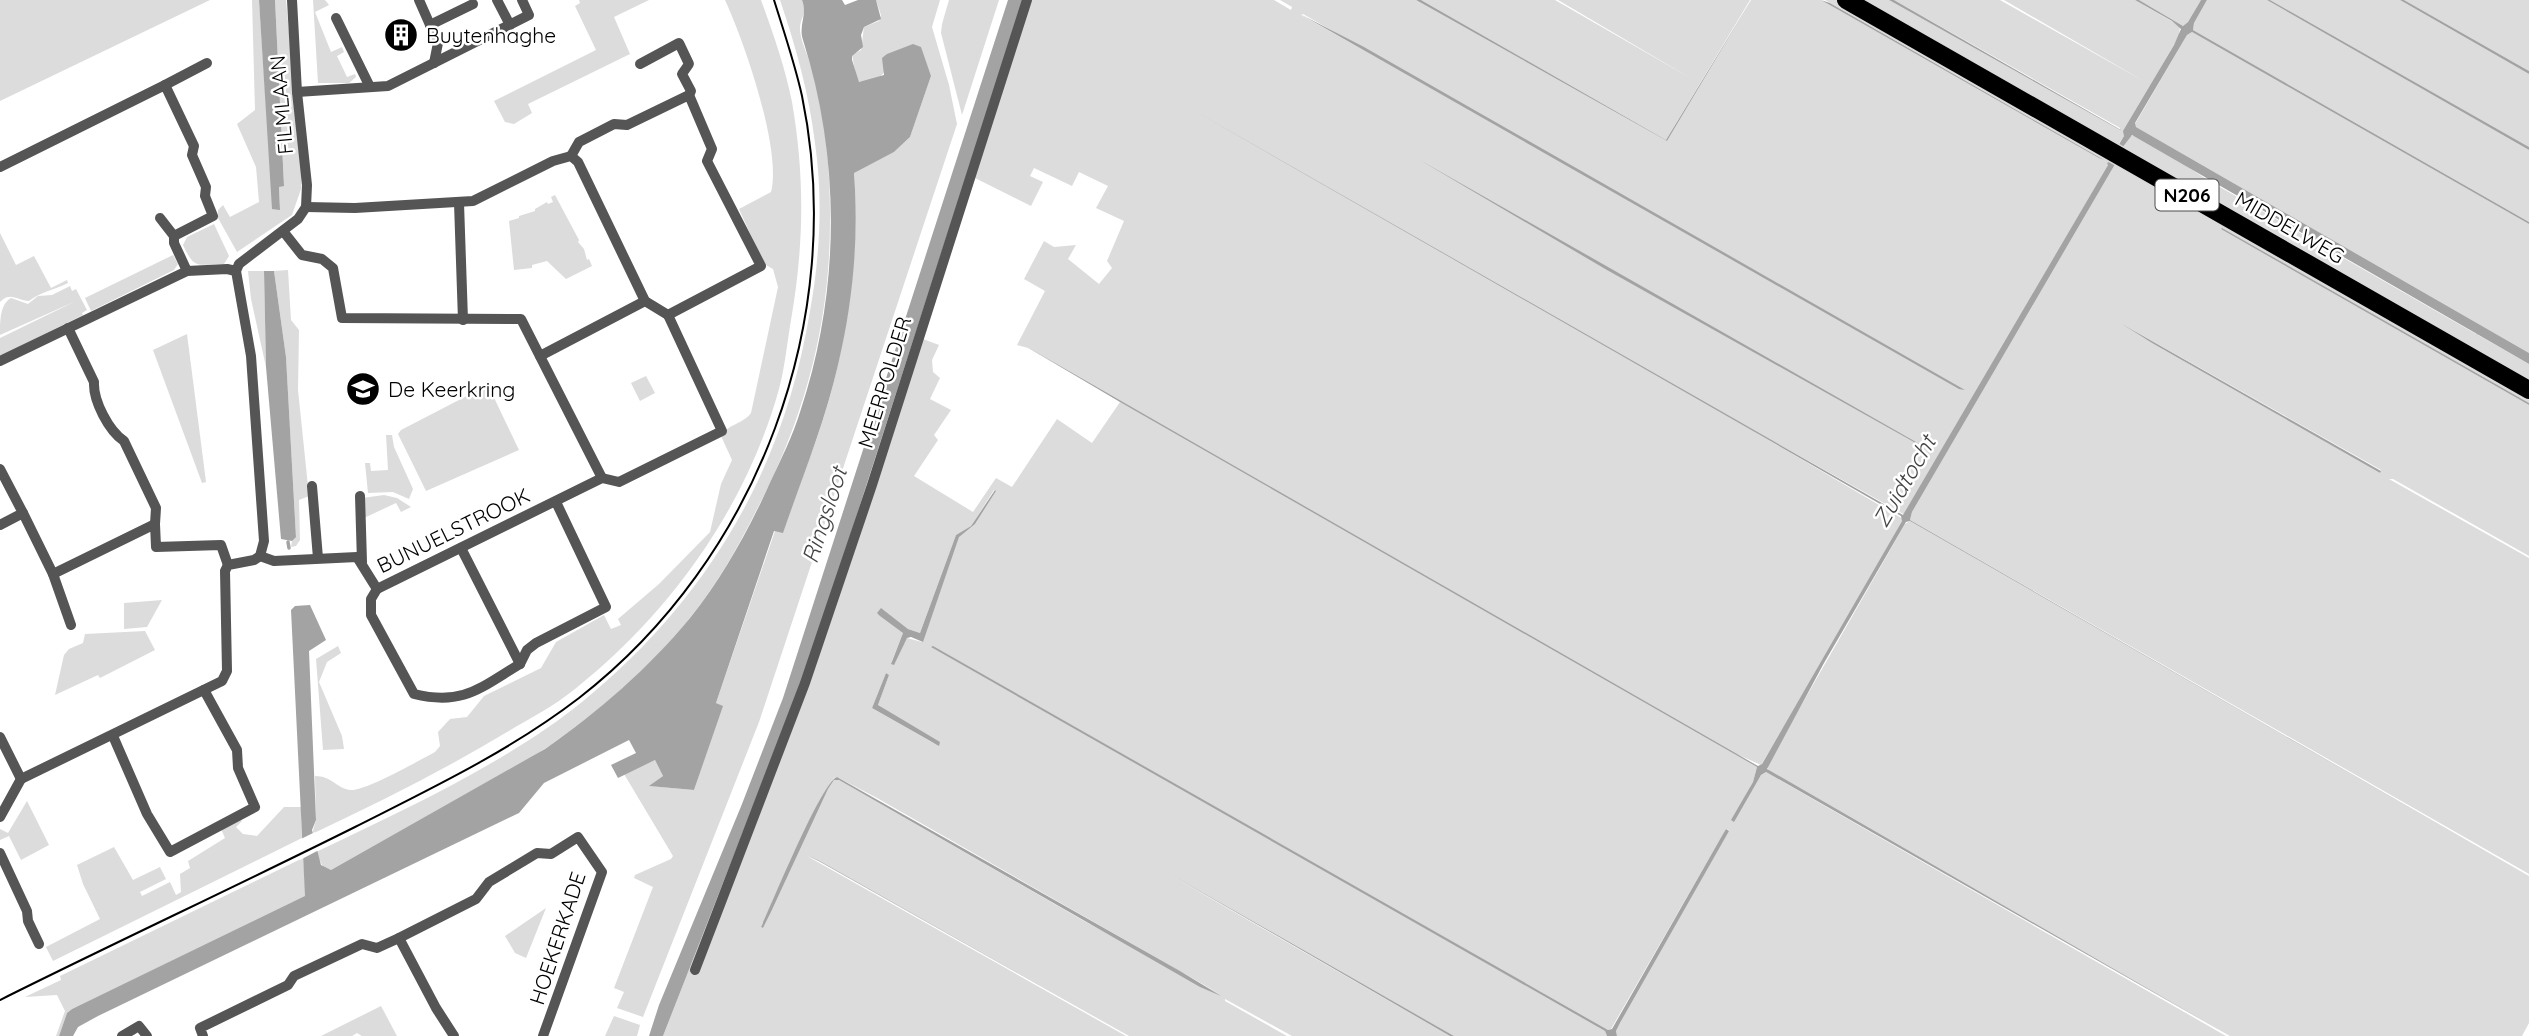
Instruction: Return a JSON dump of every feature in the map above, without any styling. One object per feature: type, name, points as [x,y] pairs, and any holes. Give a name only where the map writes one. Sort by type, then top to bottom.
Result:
[{"type":"main road","name":"MIDDELWEG","points":[[1846,0],[2529,390]]},
{"type":"street","name":"FILMLAAN","points":[[292,0],[297,92],[307,185],[306,207]]},
{"type":"street","points":[[418,0],[438,43],[434,63]]},
{"type":"street","points":[[497,0],[510,25]]},
{"type":"street","points":[[297,92],[388,86],[529,15],[522,0]]},
{"type":"street","name":"MEERPOLDER","points":[[695,970],[805,683],[872,485],[1027,0]]},
{"type":"street","points":[[430,25],[473,4]]},
{"type":"street","points":[[336,18],[370,87]]},
{"type":"street","points":[[640,64],[679,43],[689,64],[682,74],[712,149],[708,161],[761,266],[668,315]]},
{"type":"street","points":[[0,167],[207,63]]},
{"type":"street","points":[[164,85],[194,146],[192,155],[206,187],[205,196],[213,216],[174,236]]},
{"type":"street","points":[[228,565],[254,560],[260,556],[264,541],[251,356],[236,271],[239,264],[298,219],[306,207],[355,208],[474,201],[553,161],[571,156],[579,142],[614,124],[627,125],[689,95]]},
{"type":"street","points":[[283,231],[302,255],[322,259],[333,268],[342,318],[521,319],[602,478],[619,482],[722,431],[668,315],[645,301],[578,162],[571,156]]},
{"type":"street","points":[[460,203],[463,320]]},
{"type":"street","points":[[160,218],[174,236],[174,243],[187,271]]},
{"type":"street","points":[[0,361],[187,271],[236,271]]},
{"type":"street","points":[[540,356],[645,301]]},
{"type":"street","points":[[0,817],[21,779],[222,681],[227,671],[224,580],[228,565],[221,545],[156,547],[156,508],[124,441],[116,435],[103,411],[94,391],[94,382],[68,328]]},
{"type":"street","points":[[0,470],[53,574],[71,625]]},
{"type":"street","name":"BUNUELSTROOK","points":[[260,556],[274,561],[357,557],[377,589],[602,478]]},
{"type":"street","points":[[312,486],[318,558]]},
{"type":"street","points":[[360,496],[362,562]]},
{"type":"street","points":[[377,589],[371,599],[371,615],[414,694],[432,698],[458,698],[470,694],[520,664],[527,650],[536,643],[607,610],[556,502]]},
{"type":"street","points":[[0,525],[23,513]]},
{"type":"street","points":[[53,574],[155,524]]},
{"type":"street","points":[[461,548],[520,664]]},
{"type":"street","points":[[113,736],[147,814],[170,852],[255,807],[238,768],[237,750],[204,690]]},
{"type":"street","points":[[0,737],[4,754],[21,779]]},
{"type":"street","name":"HOEKERKADE","points":[[204,1036],[200,1028],[288,985],[294,976],[362,944],[377,948],[399,938],[476,899],[488,882],[537,853],[551,854],[578,837],[602,872],[543,1036]]},
{"type":"street","points":[[0,853],[39,944]]},
{"type":"street","points":[[399,938],[454,1036]]},
{"type":"street","points":[[121,1036],[139,1026],[147,1036]]},
{"type":"shaded area","points":[[0,0],[210,0],[0,101]]},
{"type":"shaded area","points":[[252,0],[259,0],[273,209],[280,209],[279,187],[284,185],[275,0],[286,0],[302,174],[301,189],[292,215],[237,252],[218,218],[218,210],[223,205],[230,217],[259,202],[256,167],[237,124],[255,110]]},
{"type":"shaded area","points":[[259,0],[275,0],[284,186],[279,187],[280,210],[272,209]]},
{"type":"shaded area","points":[[313,0],[325,0],[329,5],[315,12],[331,52],[342,47],[344,52],[337,56],[347,77],[355,74],[356,77],[349,83],[318,83]]},
{"type":"shaded area","points":[[579,0],[649,0],[614,17],[630,54],[528,104],[532,113],[514,124],[505,122],[494,101],[596,50],[575,6],[580,3]]},
{"type":"shaded area","points":[[725,0],[761,0],[792,102],[801,185],[798,265],[783,372],[765,433],[747,475],[725,516],[673,592],[610,659],[575,689],[459,760],[312,834],[316,820],[315,776],[326,778],[345,789],[357,789],[392,775],[435,752],[440,746],[438,732],[450,719],[467,717],[484,696],[541,668],[556,642],[604,615],[611,629],[621,625],[618,619],[659,584],[710,532],[721,484],[732,460],[721,436],[751,413],[778,287],[773,269],[764,264],[739,209],[771,192],[773,173],[771,150],[759,96],[742,41]]},
{"type":"shaded area","points":[[780,0],[802,0],[804,5],[800,31],[815,79],[827,147],[829,254],[826,293],[812,368],[788,440],[749,525],[717,580],[675,636],[645,668],[595,712],[519,765],[331,870],[323,867],[316,852],[488,765],[553,724],[582,702],[627,662],[667,620],[702,575],[733,528],[759,478],[781,425],[798,369],[810,311],[818,248],[819,185],[812,125],[801,71]]},
{"type":"shaded area","points":[[802,0],[842,0],[845,5],[858,0],[876,0],[881,19],[864,27],[861,35],[863,47],[852,56],[859,82],[884,75],[882,58],[913,44],[921,47],[931,76],[910,137],[894,152],[854,173],[856,221],[853,269],[848,317],[833,386],[783,533],[774,531],[716,703],[723,706],[694,790],[649,786],[663,776],[655,760],[618,778],[611,765],[636,753],[629,740],[544,783],[519,813],[98,1016],[78,1027],[73,1036],[59,1036],[67,1013],[72,1009],[305,896],[291,610],[295,606],[310,605],[326,640],[309,651],[316,820],[312,830],[321,865],[331,870],[545,749],[565,735],[640,672],[702,603],[743,538],[790,439],[814,364],[823,318],[829,272],[829,178],[824,131],[802,34]]},
{"type":"shaded area","points":[[876,0],[940,0],[932,27],[957,124],[759,722],[643,1017],[617,1008],[624,992],[614,988],[653,887],[634,878],[635,875],[673,856],[624,774],[655,760],[663,776],[650,786],[694,790],[722,706],[716,703],[775,531],[783,532],[820,428],[838,364],[851,293],[856,220],[854,172],[894,152],[910,137],[931,76],[884,72],[872,80],[857,81],[852,55],[861,50],[864,27],[879,21],[881,15]]},
{"type":"shaded area","points":[[949,0],[999,0],[962,115],[941,33]]},
{"type":"shaded area","points":[[1008,0],[1023,0],[808,666],[663,1036],[649,1036],[659,1005],[783,698]]},
{"type":"shaded area","points":[[1023,0],[1274,0],[1291,10],[1292,7],[1280,0],[1416,0],[1667,141],[1751,0],[1821,0],[2104,160],[1825,0],[1889,0],[2120,130],[1894,0],[2000,0],[2147,83],[2004,0],[2135,0],[2180,26],[2179,36],[2118,145],[2122,148],[2130,136],[2140,135],[2206,179],[2529,364],[2529,403],[2222,229],[2529,405],[2529,556],[2389,479],[2529,558],[2529,874],[1910,520],[1912,512],[2114,166],[2108,165],[1905,515],[1702,401],[1903,519],[1761,765],[1730,751],[1457,595],[1757,767],[1753,782],[1732,820],[1761,775],[1766,772],[2226,1036],[1617,1036],[1620,1023],[1729,830],[1726,829],[1608,1030],[932,646],[1605,1031],[1607,1036],[1454,1036],[1170,875],[1450,1036],[1292,1036],[1225,999],[1287,1036],[1129,1036],[807,856],[1126,1036],[663,1036],[808,666]],"holes":[[[1303,14],[1628,199],[1301,15]],[[1034,168],[1072,186],[1079,172],[1108,186],[1096,208],[1124,221],[1107,261],[1112,268],[1099,284],[1068,259],[1076,245],[1054,247],[1044,241],[1024,279],[1045,291],[1017,345],[1028,348],[1138,412],[1120,402],[1092,443],[1057,419],[1012,487],[996,478],[973,512],[914,476],[938,440],[934,435],[951,410],[930,399],[940,378],[933,372],[932,360],[939,345],[923,339],[975,178],[1031,206],[1043,182],[1030,176]],[[2124,325],[2381,470],[2380,473],[2152,343]],[[994,490],[996,491],[975,524],[959,536],[922,642],[907,638],[891,663],[903,633],[891,623],[882,609],[908,629],[920,633],[956,535],[971,526]],[[886,673],[889,675],[878,705],[935,744],[872,708]],[[837,777],[1220,994],[1084,921],[839,780],[834,780],[828,789],[763,928],[761,927],[818,803],[834,778]]]},
{"type":"shaded area","points":[[1416,0],[1421,0],[1666,140],[1751,0],[1667,141]]},
{"type":"shaded area","points":[[1421,0],[1555,0],[1692,79],[1558,0],[1750,0],[1666,140]]},
{"type":"shaded area","points":[[1821,0],[1830,3],[2104,160],[2099,158]]},
{"type":"shaded area","points":[[1889,0],[1894,0],[2121,130],[2120,130]]},
{"type":"shaded area","points":[[2135,0],[2183,26],[2201,0],[2207,0],[2193,30],[2529,222],[2192,32],[2187,35],[2135,123],[2136,127],[2529,353],[2529,364],[2132,135],[2122,148],[2118,146],[2124,136],[2123,131],[2181,29]]},
{"type":"shaded area","points":[[2139,0],[2201,0],[2183,26]]},
{"type":"shaded area","points":[[2207,0],[2267,0],[2529,150],[2529,222],[2193,30]]},
{"type":"shaded area","points":[[2267,0],[2529,147],[2529,150]]},
{"type":"shaded area","points":[[2270,0],[2400,0],[2529,74],[2529,147]]},
{"type":"shaded area","points":[[2400,0],[2529,71],[2529,74]]},
{"type":"shaded area","points":[[2404,0],[2529,0],[2529,71]]},
{"type":"shaded area","points":[[1300,14],[1364,47],[1965,390],[1959,389]]},
{"type":"shaded area","points":[[2192,32],[2529,224],[2529,353],[2136,127],[2135,124],[2187,35]]},
{"type":"shaded area","points":[[1193,110],[1903,515],[2107,163],[2111,161],[2114,166],[1912,512],[1910,520],[2529,876],[1910,521],[1906,522],[1824,663],[1767,769],[2230,1036],[1766,772],[1761,775],[1734,822],[1731,820],[1753,782],[1757,767],[1027,347],[1758,766],[1762,764],[1902,521],[1901,516]]},
{"type":"shaded area","points":[[1418,159],[1930,450],[1930,451],[1607,270]]},
{"type":"shaded area","points":[[555,195],[592,266],[566,279],[547,261],[532,265],[532,268],[514,270],[509,221],[535,211],[547,202],[553,202],[551,197]]},
{"type":"shaded area","points":[[214,224],[229,256],[224,264],[198,264],[191,259],[183,245],[187,237]]},
{"type":"shaded area","points":[[2221,229],[2529,403],[2529,405]]},
{"type":"shaded area","points":[[0,233],[16,265],[34,256],[51,288],[67,280],[68,283],[29,301],[7,297],[0,302]]},
{"type":"shaded area","points":[[173,255],[178,264],[174,270],[91,311],[85,298]]},
{"type":"shaded area","points":[[288,270],[291,320],[299,330],[298,390],[309,496],[299,500],[300,540],[296,546],[291,547],[296,536],[286,357],[274,271]]},
{"type":"shaded area","points":[[248,271],[264,271],[266,367],[251,299]]},
{"type":"shaded area","points":[[264,271],[274,271],[286,357],[296,537],[292,541],[281,539],[266,367]]},
{"type":"shaded area","points":[[70,286],[72,291],[76,289],[87,310],[83,315],[0,356],[0,338],[76,301],[0,335],[1,313],[7,301],[11,298],[28,304],[38,296],[52,295]]},
{"type":"shaded area","points":[[2122,324],[2381,471],[2380,473],[2152,343]]},
{"type":"shaded area","points":[[187,334],[206,482],[202,483],[153,350]]},
{"type":"shaded area","points":[[646,376],[655,393],[640,401],[631,383]]},
{"type":"shaded area","points":[[488,385],[519,450],[426,491],[398,434]]},
{"type":"shaded area","points":[[386,435],[392,435],[394,447],[413,489],[409,499],[393,492],[368,493],[365,463],[370,463],[371,471],[388,470]]},
{"type":"shaded area","points":[[995,490],[975,524],[959,537],[923,642],[907,638],[894,665],[891,664],[903,633],[877,613],[881,608],[908,629],[920,633],[956,535],[971,526]]},
{"type":"shaded area","points":[[384,495],[397,498],[411,507],[401,512],[396,503],[364,518],[362,498]]},
{"type":"shaded area","points":[[1910,521],[2529,876],[2529,1023],[2522,1036],[2230,1036],[1769,771],[1767,767],[1770,760],[1905,524]]},
{"type":"shaded area","points":[[162,600],[147,627],[124,629],[124,603]]},
{"type":"shaded area","points":[[145,631],[155,650],[100,678],[98,675],[55,695],[64,655],[69,649],[83,643],[85,634]]},
{"type":"shaded area","points":[[338,646],[341,653],[327,662],[319,682],[342,736],[344,749],[323,750],[316,659]]},
{"type":"shaded area","points":[[931,647],[1608,1030],[1612,1029],[1726,829],[1729,831],[1620,1023],[1617,1036],[1607,1036],[1605,1031]]},
{"type":"shaded area","points":[[886,673],[889,675],[878,705],[940,742],[939,746],[872,708]]},
{"type":"shaded area","points":[[837,777],[1221,996],[1200,987],[839,780],[834,780]]},
{"type":"shaded area","points":[[834,780],[763,928],[761,927],[820,800]]},
{"type":"shaded area","points":[[27,801],[49,845],[21,860],[9,836],[0,840],[0,829],[8,833]]},
{"type":"shaded area","points":[[284,807],[301,807],[302,838],[53,961],[46,947],[100,919],[77,865],[114,847],[133,880],[160,867],[166,879],[140,892],[142,896],[170,882],[176,895],[181,892],[180,874],[190,868],[188,861],[225,838],[221,829],[240,819],[242,821],[236,827],[243,834],[257,836]]},
{"type":"shaded area","points":[[808,855],[827,865],[1129,1036]]},
{"type":"shaded area","points":[[303,858],[306,897],[72,1009],[67,1013],[59,1036],[56,1036],[65,1011],[57,995],[25,997],[61,980],[60,976]]},
{"type":"shaded area","points":[[1170,874],[1454,1036],[1450,1036]]},
{"type":"shaded area","points":[[546,908],[526,958],[515,953],[505,936]]},
{"type":"shaded area","points":[[381,1006],[397,1036],[362,1036],[357,1033],[352,1036],[321,1036]]},
{"type":"shaded area","points":[[614,1016],[640,1025],[637,1036],[605,1036]]},
{"type":"pier","points":[[315,832],[319,850],[300,860],[299,840]]},
{"type":"waterway","points":[[288,542],[289,548]]},
{"type":"tram line","points":[[0,1000],[311,849],[470,768],[526,735],[579,698],[642,641],[696,577],[740,505],[775,428],[799,348],[812,265],[813,180],[802,96],[774,0]]},
{"type":"place","name":"Buytenhaghe","points":[[401,35]]},
{"type":"place","name":"De Keerkring","points":[[363,389]]},
{"type":"water label","name":"Zuidtocht","points":[[1904,481]]},
{"type":"water label","name":"Ringsloot","points":[[824,515]]}]
